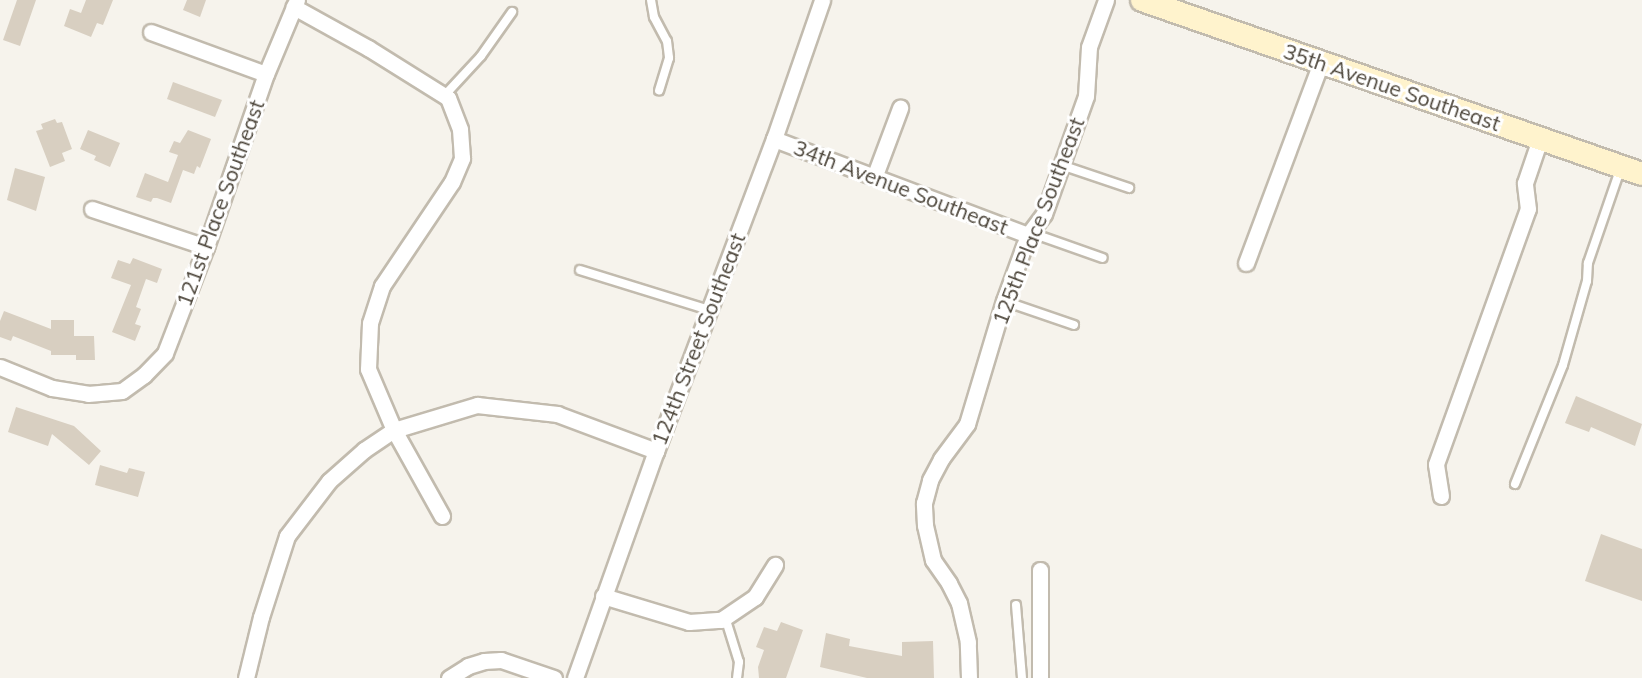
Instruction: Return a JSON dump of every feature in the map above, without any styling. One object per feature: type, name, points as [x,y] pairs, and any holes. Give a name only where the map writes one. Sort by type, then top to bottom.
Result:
[{"type":"street","name":"124th Street Southeast","points":[[575,678],[656,451],[774,139],[822,0]]},
{"type":"street","name":"125th Place Southeast","points":[[969,678],[968,642],[959,603],[933,560],[925,525],[924,503],[930,480],[941,459],[967,424],[1004,301],[1029,234],[1044,214],[1086,96],[1089,47],[1106,0]]},
{"type":"street","name":"35th Avenue Southeast","points":[[1142,0],[1632,171]]},
{"type":"street","points":[[296,4],[446,97],[460,129],[462,158],[452,182],[382,286],[370,323],[368,369],[394,429],[442,516]]},
{"type":"street","name":"121st Place Southeast","points":[[0,367],[52,388],[88,394],[122,391],[144,375],[165,353],[206,247],[266,74],[296,4]]},
{"type":"street","points":[[151,32],[266,74]]},
{"type":"street","points":[[1246,263],[1321,62]]},
{"type":"street","points":[[874,175],[900,108]]},
{"type":"street","name":"34th Avenue Southeast","points":[[774,139],[1029,234]]},
{"type":"street","points":[[1441,496],[1436,464],[1528,209],[1525,183],[1540,139]]},
{"type":"street","points":[[92,209],[206,247]]},
{"type":"street","points":[[246,678],[261,617],[287,536],[329,481],[364,450],[394,429],[477,405],[557,414],[656,451]]},
{"type":"street","points":[[603,596],[689,622],[721,620],[755,597],[775,565]]},
{"type":"street","points":[[1040,570],[1040,678]]},
{"type":"street","points":[[449,678],[468,666],[484,661],[501,660],[554,678]]},
{"type":"lane","points":[[651,0],[654,17],[667,41],[669,58],[659,90]]},
{"type":"lane","points":[[446,97],[481,56],[512,12]]},
{"type":"lane","points":[[1061,165],[1129,188]]},
{"type":"lane","points":[[1515,484],[1563,365],[1587,281],[1588,263],[1632,171]]},
{"type":"lane","points":[[1029,234],[1103,258]]},
{"type":"lane","points":[[580,270],[709,310]]},
{"type":"lane","points":[[1004,301],[1074,325]]},
{"type":"lane","points":[[1016,605],[1022,678]]},
{"type":"lane","points":[[725,617],[739,662],[737,678]]},
{"type":"building","points":[[17,0],[36,0],[20,46],[3,40]]},
{"type":"building","points":[[86,0],[113,0],[103,25],[97,23],[91,37],[64,26],[70,9],[81,13]]},
{"type":"building","points":[[187,0],[206,0],[200,17],[183,10]]},
{"type":"building","points":[[173,82],[222,100],[215,117],[167,99]]},
{"type":"building","points":[[55,119],[57,123],[62,122],[72,149],[62,153],[65,161],[50,167],[36,131],[43,129],[41,124]]},
{"type":"building","points":[[88,130],[120,143],[110,167],[94,160],[96,156],[80,149]]},
{"type":"building","points":[[188,130],[211,139],[200,168],[197,166],[194,174],[183,170],[171,203],[157,198],[153,198],[151,202],[136,197],[145,173],[168,182],[178,155],[169,152],[174,141],[180,143]]},
{"type":"building","points":[[15,168],[45,177],[36,211],[7,200]]},
{"type":"building","points":[[133,258],[162,269],[157,283],[146,279],[136,307],[141,309],[135,324],[141,326],[135,341],[112,332],[131,285],[111,278],[118,260],[130,264]]},
{"type":"building","points":[[4,311],[51,329],[51,320],[74,320],[74,336],[94,336],[95,360],[76,360],[76,355],[51,355],[51,351],[13,336],[11,341],[0,337],[0,321]]},
{"type":"building","points":[[1576,396],[1642,424],[1635,446],[1591,427],[1589,432],[1565,423]]},
{"type":"building","points":[[16,407],[74,426],[101,451],[89,465],[52,434],[48,446],[8,432]]},
{"type":"building","points":[[100,465],[127,473],[129,468],[145,472],[138,497],[95,485]]},
{"type":"building","points":[[1601,534],[1642,549],[1642,601],[1585,581]]},
{"type":"building","points":[[781,622],[803,630],[786,678],[759,678],[758,667],[764,650],[756,647],[764,627],[777,631]]},
{"type":"building","points":[[826,633],[850,639],[849,646],[902,656],[902,642],[933,641],[934,678],[867,678],[820,667]]}]
